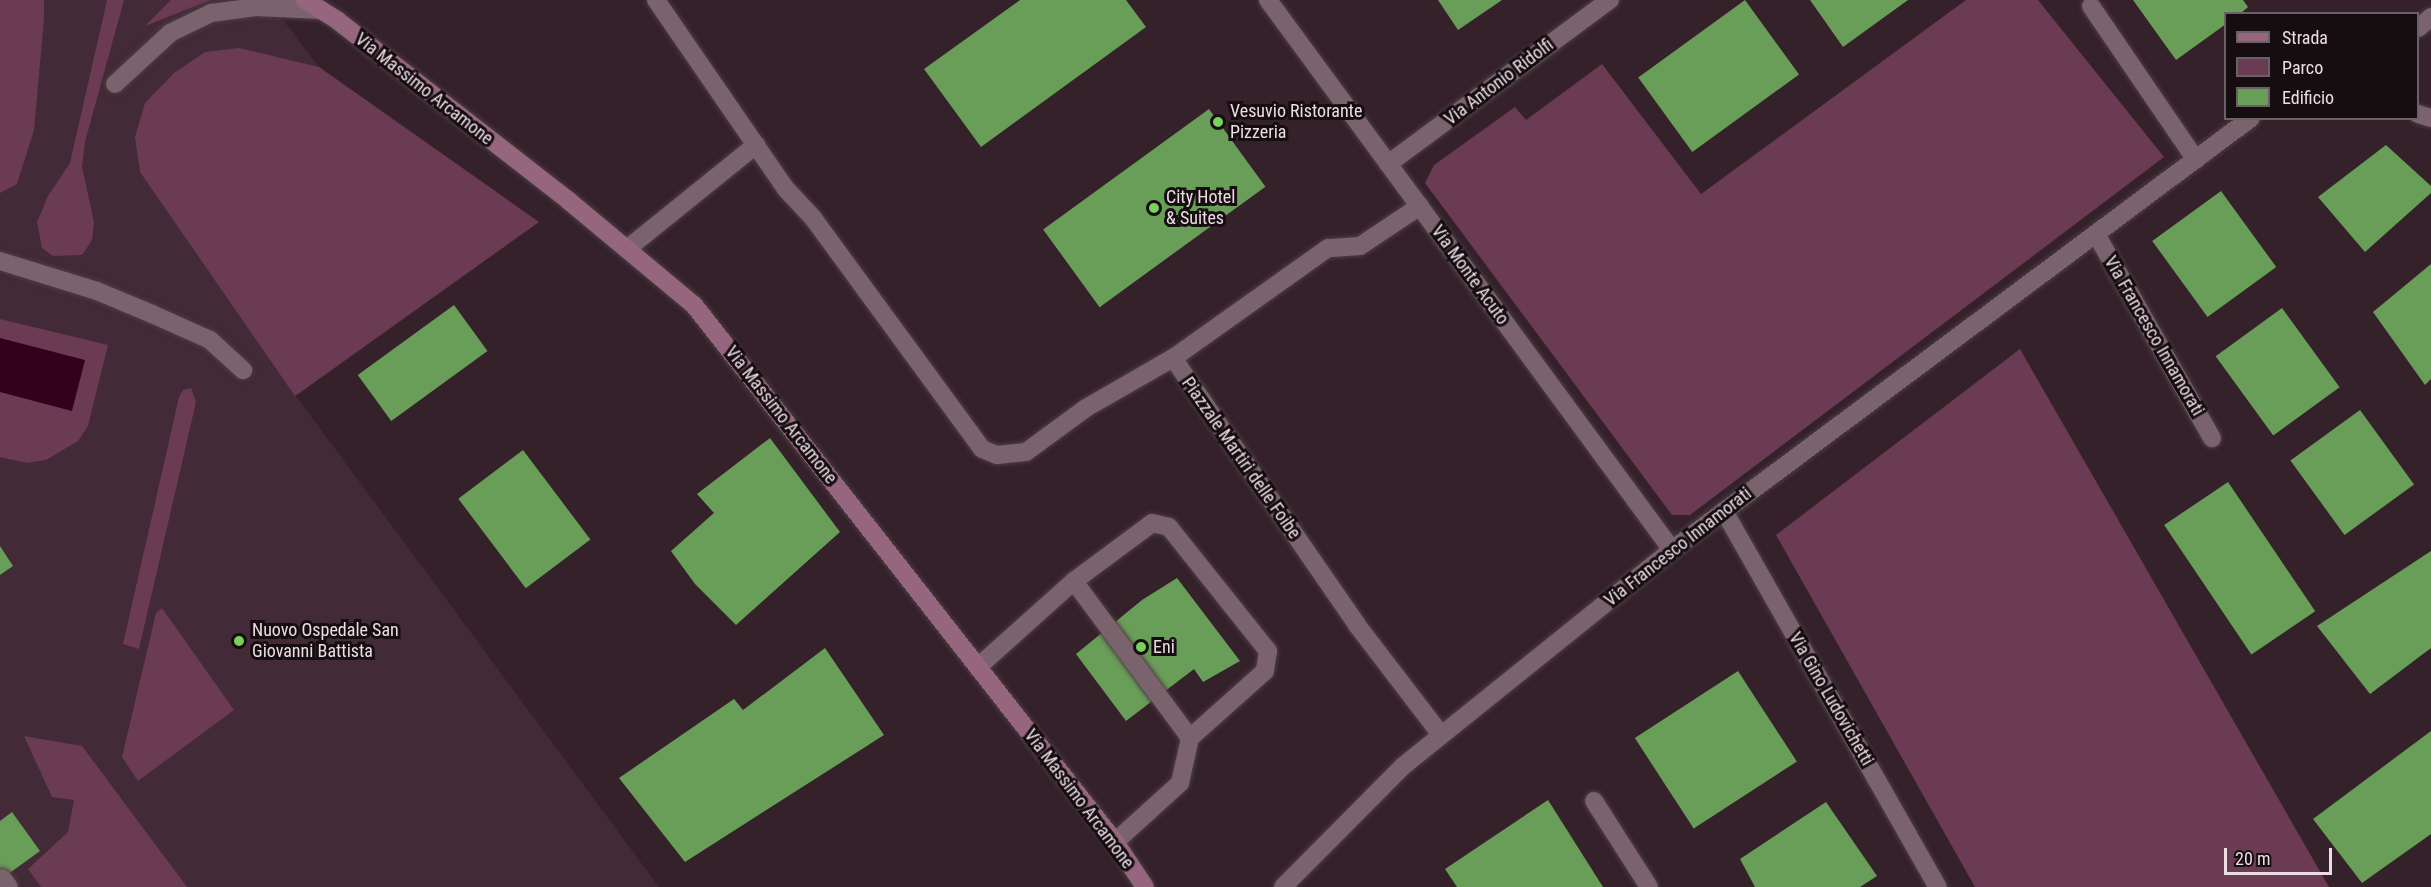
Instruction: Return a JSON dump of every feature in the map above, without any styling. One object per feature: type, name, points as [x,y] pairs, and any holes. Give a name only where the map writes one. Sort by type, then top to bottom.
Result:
[{"type":"main road","name":"Via Massimo Arcamone","points":[[305,0],[321,5],[338,21],[694,304],[1115,842],[1145,887]]},
{"type":"street","points":[[656,0],[756,145],[982,450],[997,455],[1026,452],[1086,408],[1173,358]]},
{"type":"street","name":"Via Monte Acuto","points":[[1268,0],[1672,549]]},
{"type":"street","name":"Via Antonio Ridolfi","points":[[1388,164],[1610,0]]},
{"type":"street","points":[[115,84],[171,33],[210,14],[256,7],[321,5]]},
{"type":"street","points":[[2091,6],[2196,160]]},
{"type":"street","points":[[2419,27],[2431,16]]},
{"type":"street","name":"Via Francesco Innamorati","points":[[1283,887],[1403,766],[1672,549],[2249,120]]},
{"type":"street","points":[[627,249],[756,145]]},
{"type":"street","name":"Piazzale Martiri delle Foibe","points":[[1420,206],[1360,246],[1328,248],[1173,358],[1358,625],[1441,735]]},
{"type":"street","name":"Via Francesco Innamorati","points":[[2096,234],[2212,438]]},
{"type":"street","points":[[0,261],[98,291],[210,340],[243,370]]},
{"type":"street","name":"Via Gino Ludovichetti","points":[[1724,511],[1938,887]]},
{"type":"street","points":[[978,667],[1074,581],[1152,523],[1169,527],[1268,651],[1265,670],[1190,738],[1180,783],[1115,842]]},
{"type":"street","points":[[1074,581],[1190,738]]},
{"type":"street","points":[[1594,801],[1649,887]]},
{"type":"shaded area","name":"Nuovo Ospedale San Giovanni Battista","points":[[0,0],[268,0],[319,67],[539,222],[296,396],[659,887],[0,887]]},
{"type":"shaded area","points":[[0,338],[85,360],[72,411],[0,392]]},
{"type":"green space","points":[[0,0],[44,0],[44,19],[34,130],[17,184],[0,193]]},
{"type":"green space","points":[[107,0],[124,0],[85,142],[82,167],[94,222],[92,240],[82,255],[53,256],[42,248],[37,222],[48,196],[70,163]]},
{"type":"green space","points":[[171,0],[211,0],[145,26]]},
{"type":"green space","points":[[1966,0],[2038,0],[2164,157],[1690,515],[1672,515],[1425,183],[1434,165],[1515,107],[1526,120],[1602,64],[1701,194]]},
{"type":"green space","points":[[239,48],[319,67],[539,222],[295,396],[140,172],[135,137],[145,103],[174,73],[205,52]]},
{"type":"green space","points":[[0,319],[108,345],[88,426],[78,441],[46,460],[27,463],[0,457]]},
{"type":"green space","points":[[2020,349],[2329,887],[1975,887],[1776,535]]},
{"type":"green space","points":[[191,388],[196,402],[139,649],[123,644],[179,397],[183,390]]},
{"type":"green space","points":[[162,608],[234,710],[138,781],[122,757],[156,613]]},
{"type":"green space","points":[[24,736],[82,746],[187,887],[41,887],[28,869],[68,832],[74,800],[52,797]]},
{"type":"building","points":[[1020,0],[1126,0],[1146,27],[981,147],[924,69]]},
{"type":"building","points":[[1438,0],[1502,0],[1458,30]]},
{"type":"building","points":[[1745,0],[1799,74],[1692,152],[1638,78]]},
{"type":"building","points":[[1810,0],[1908,0],[1843,47]]},
{"type":"building","points":[[2133,0],[2243,0],[2248,7],[2242,12],[2224,12],[2224,25],[2176,60]]},
{"type":"building","name":"City Hotel & Suites","points":[[1209,109],[1265,187],[1100,307],[1043,229]]},
{"type":"building","points":[[2386,145],[2431,186],[2431,193],[2365,252],[2318,197]]},
{"type":"building","points":[[2221,191],[2276,267],[2207,317],[2152,241]]},
{"type":"building","points":[[2431,264],[2431,379],[2425,385],[2373,312]]},
{"type":"building","points":[[454,305],[488,351],[391,421],[358,375]]},
{"type":"building","points":[[2282,308],[2340,387],[2273,435],[2216,356]]},
{"type":"building","points":[[2360,410],[2414,484],[2345,535],[2290,461]]},
{"type":"building","points":[[770,438],[840,532],[736,625],[695,584],[671,551],[714,513],[697,494]]},
{"type":"building","points":[[523,450],[590,539],[526,588],[458,499]]},
{"type":"building","points":[[2228,482],[2315,611],[2251,654],[2164,525]]},
{"type":"building","points":[[0,546],[13,566],[0,575]]},
{"type":"building","points":[[2431,551],[2431,648],[2370,694],[2317,626]]},
{"type":"building","points":[[1177,578],[1240,661],[1203,682],[1194,669],[1126,721],[1076,654],[1142,600]]},
{"type":"building","points":[[825,648],[884,735],[685,862],[619,778],[734,699],[743,710]]},
{"type":"building","points":[[1738,671],[1797,762],[1694,829],[1635,738]]},
{"type":"building","points":[[2431,731],[2431,834],[2362,883],[2313,819]]},
{"type":"building","points":[[1548,800],[1603,887],[1457,887],[1445,869]]},
{"type":"building","points":[[1826,802],[1877,876],[1860,887],[1755,887],[1740,859]]},
{"type":"building","points":[[12,812],[40,851],[0,880],[0,821]]},
{"type":"place","name":"Vesuvio Ristorante Pizzeria","points":[[1218,122]]},
{"type":"place","name":"City Hotel & Suites","points":[[1154,208]]},
{"type":"place","name":"Nuovo Ospedale San Giovanni Battista","points":[[239,641]]},
{"type":"place","name":"Eni","points":[[1141,647]]}]
